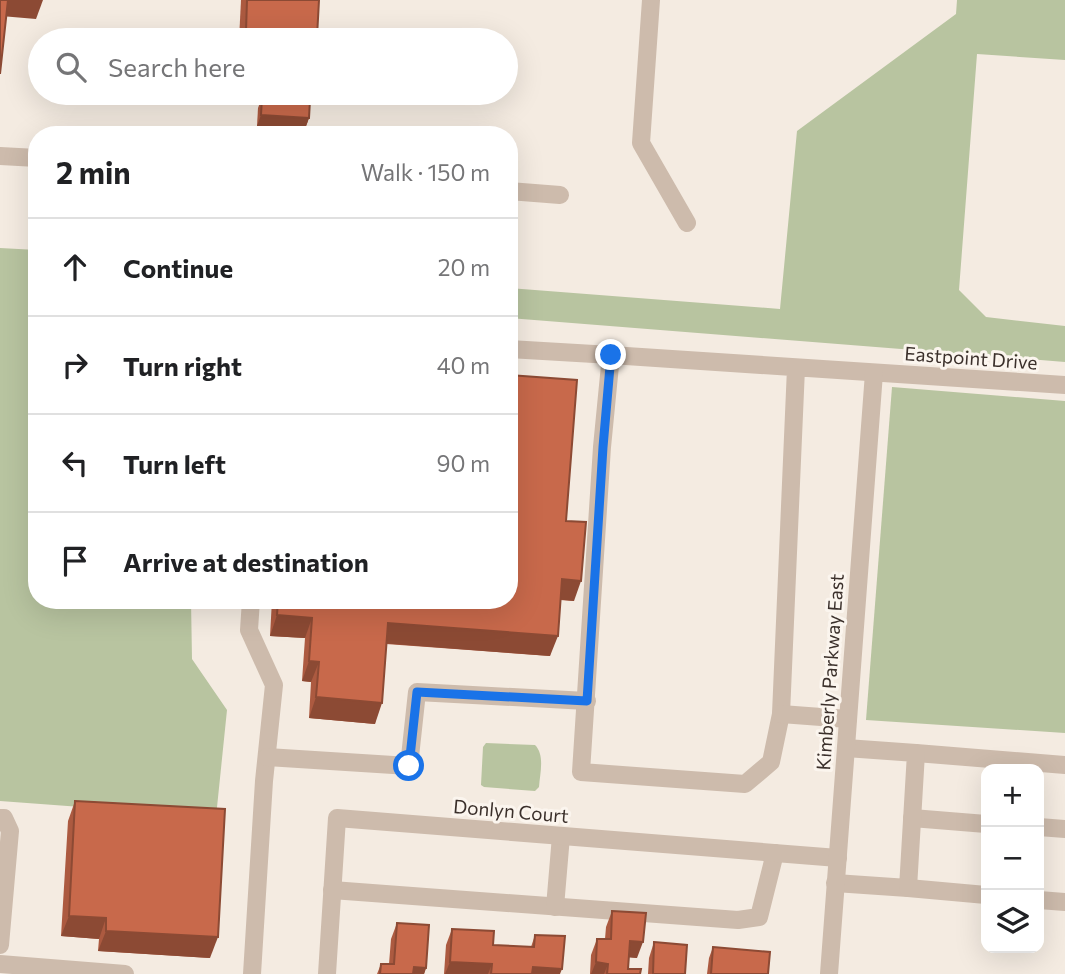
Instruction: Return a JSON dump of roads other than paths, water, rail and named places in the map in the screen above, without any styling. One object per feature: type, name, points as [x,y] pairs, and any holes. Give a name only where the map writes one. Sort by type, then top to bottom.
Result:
[{"type":"street","points":[[651,0],[642,143],[687,223]]},
{"type":"street","points":[[0,156],[28,158]]},
{"type":"street","points":[[518,192],[559,195]]},
{"type":"street","name":"Eastpoint Drive","points":[[518,350],[1065,385]]},
{"type":"street","points":[[611,355],[581,772],[745,784],[771,762],[781,714],[796,368]]},
{"type":"street","name":"Kimberly Parkway East","points":[[829,974],[874,373]]},
{"type":"street","points":[[250,609],[249,630],[274,685],[252,974]]},
{"type":"street","points":[[267,757],[409,766],[417,692],[587,701]]},
{"type":"street","points":[[781,714],[848,719]]},
{"type":"street","points":[[846,748],[1065,765]]},
{"type":"street","points":[[908,888],[916,753]]},
{"type":"street","points":[[0,818],[4,818],[10,831],[0,946]]},
{"type":"street","name":"Donlyn Court","points":[[327,974],[337,818],[838,858]]},
{"type":"street","points":[[912,818],[981,824]]},
{"type":"street","points":[[1044,827],[1065,829]]},
{"type":"street","points":[[555,907],[561,836]]},
{"type":"street","points":[[332,890],[738,920],[758,918],[775,853]]},
{"type":"street","points":[[835,883],[981,895]]},
{"type":"street","points":[[1044,900],[1065,902]]},
{"type":"street","points":[[0,964],[125,974]]}]
